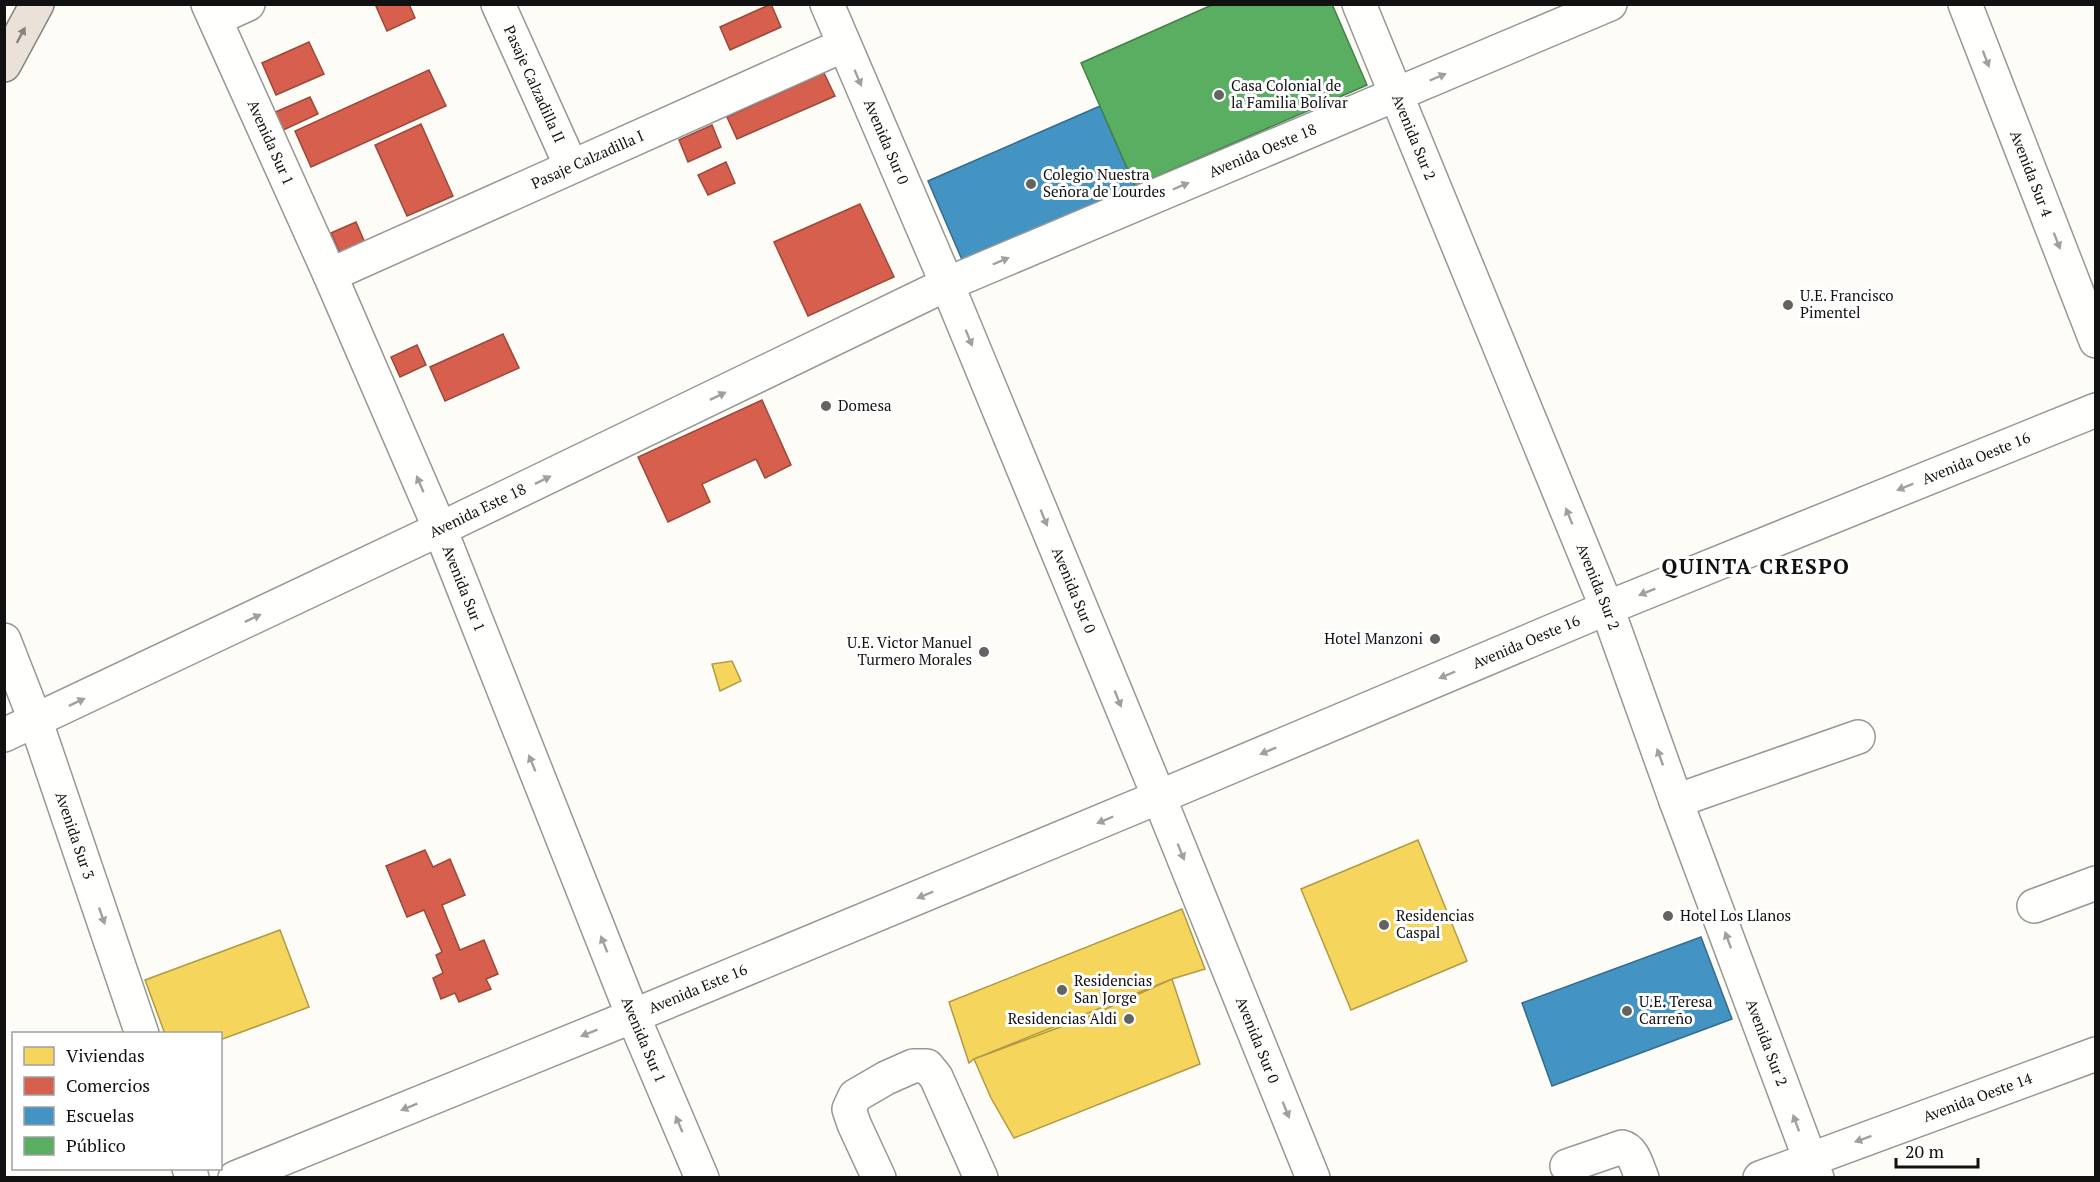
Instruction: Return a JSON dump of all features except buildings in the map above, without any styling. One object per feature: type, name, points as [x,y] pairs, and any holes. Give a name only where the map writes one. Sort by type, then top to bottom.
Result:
[{"type":"highway","points":[[4,65],[37,4]]},
{"type":"street","points":[[212,12],[248,4]]},
{"type":"street","name":"Pasaje Calzadilla II","points":[[498,4],[571,166]]},
{"type":"street","name":"Avenida Sur 0","points":[[827,4],[947,284],[1159,797],[1313,1178]]},
{"type":"street","name":"Avenida Sur 2","points":[[1359,4],[1607,608],[1676,801],[1813,1168]]},
{"type":"street","name":"Avenida Oeste 18","points":[[947,284],[1610,4]]},
{"type":"street","name":"Avenida Sur 4","points":[[1965,4],[2096,341]]},
{"type":"street","name":"Avenida Sur 1","points":[[212,12],[330,275],[440,529],[633,1016],[702,1178]]},
{"type":"street","name":"Pasaje Calzadilla I","points":[[330,275],[844,45]]},
{"type":"street","name":"Avenida Este 18","points":[[4,735],[36,722],[440,529],[947,284]]},
{"type":"street","name":"Avenida Oeste 16","points":[[1159,797],[1607,608],[2096,410]]},
{"type":"street","name":"Avenida Sur 3","points":[[4,640],[36,722],[141,1032]]},
{"type":"street","points":[[1676,801],[1858,736]]},
{"type":"street","name":"Avenida Este 16","points":[[235,1178],[633,1016],[1159,797]]},
{"type":"street","points":[[2034,906],[2096,883]]},
{"type":"street","name":"Avenida Oeste 14","points":[[1760,1178],[1813,1168],[2096,1054]]},
{"type":"street","points":[[879,1178],[849,1109],[855,1096],[886,1078],[913,1066],[927,1066],[936,1077],[981,1178]]},
{"type":"street","points":[[1567,1166],[1622,1147],[1627,1148],[1630,1152],[1642,1178]]},
{"type":"place","name":"Casa Colonial de la Familia Bolívar","points":[[1219,95]]},
{"type":"place","name":"Colegio Nuestra Señora de Lourdes","points":[[1031,184]]},
{"type":"place","name":"U.E. Francisco Pimentel","points":[[1788,305]]},
{"type":"place","name":"Domesa","points":[[826,406]]},
{"type":"place","name":"Hotel Manzoni","points":[[1435,639]]},
{"type":"place","name":"U.E. Victor Manuel Turmero Morales","points":[[984,652]]},
{"type":"place","name":"Hotel Los Llanos","points":[[1668,916]]},
{"type":"place","name":"Residencias Caspal","points":[[1384,925]]},
{"type":"place","name":"Residencias San Jorge","points":[[1062,990]]},
{"type":"place","name":"U.E. Teresa Carreño","points":[[1627,1011]]},
{"type":"place","name":"Residencias Aldi","points":[[1129,1019]]},
{"type":"district","name":"QUINTA CRESPO","points":[[1756,567]]}]
